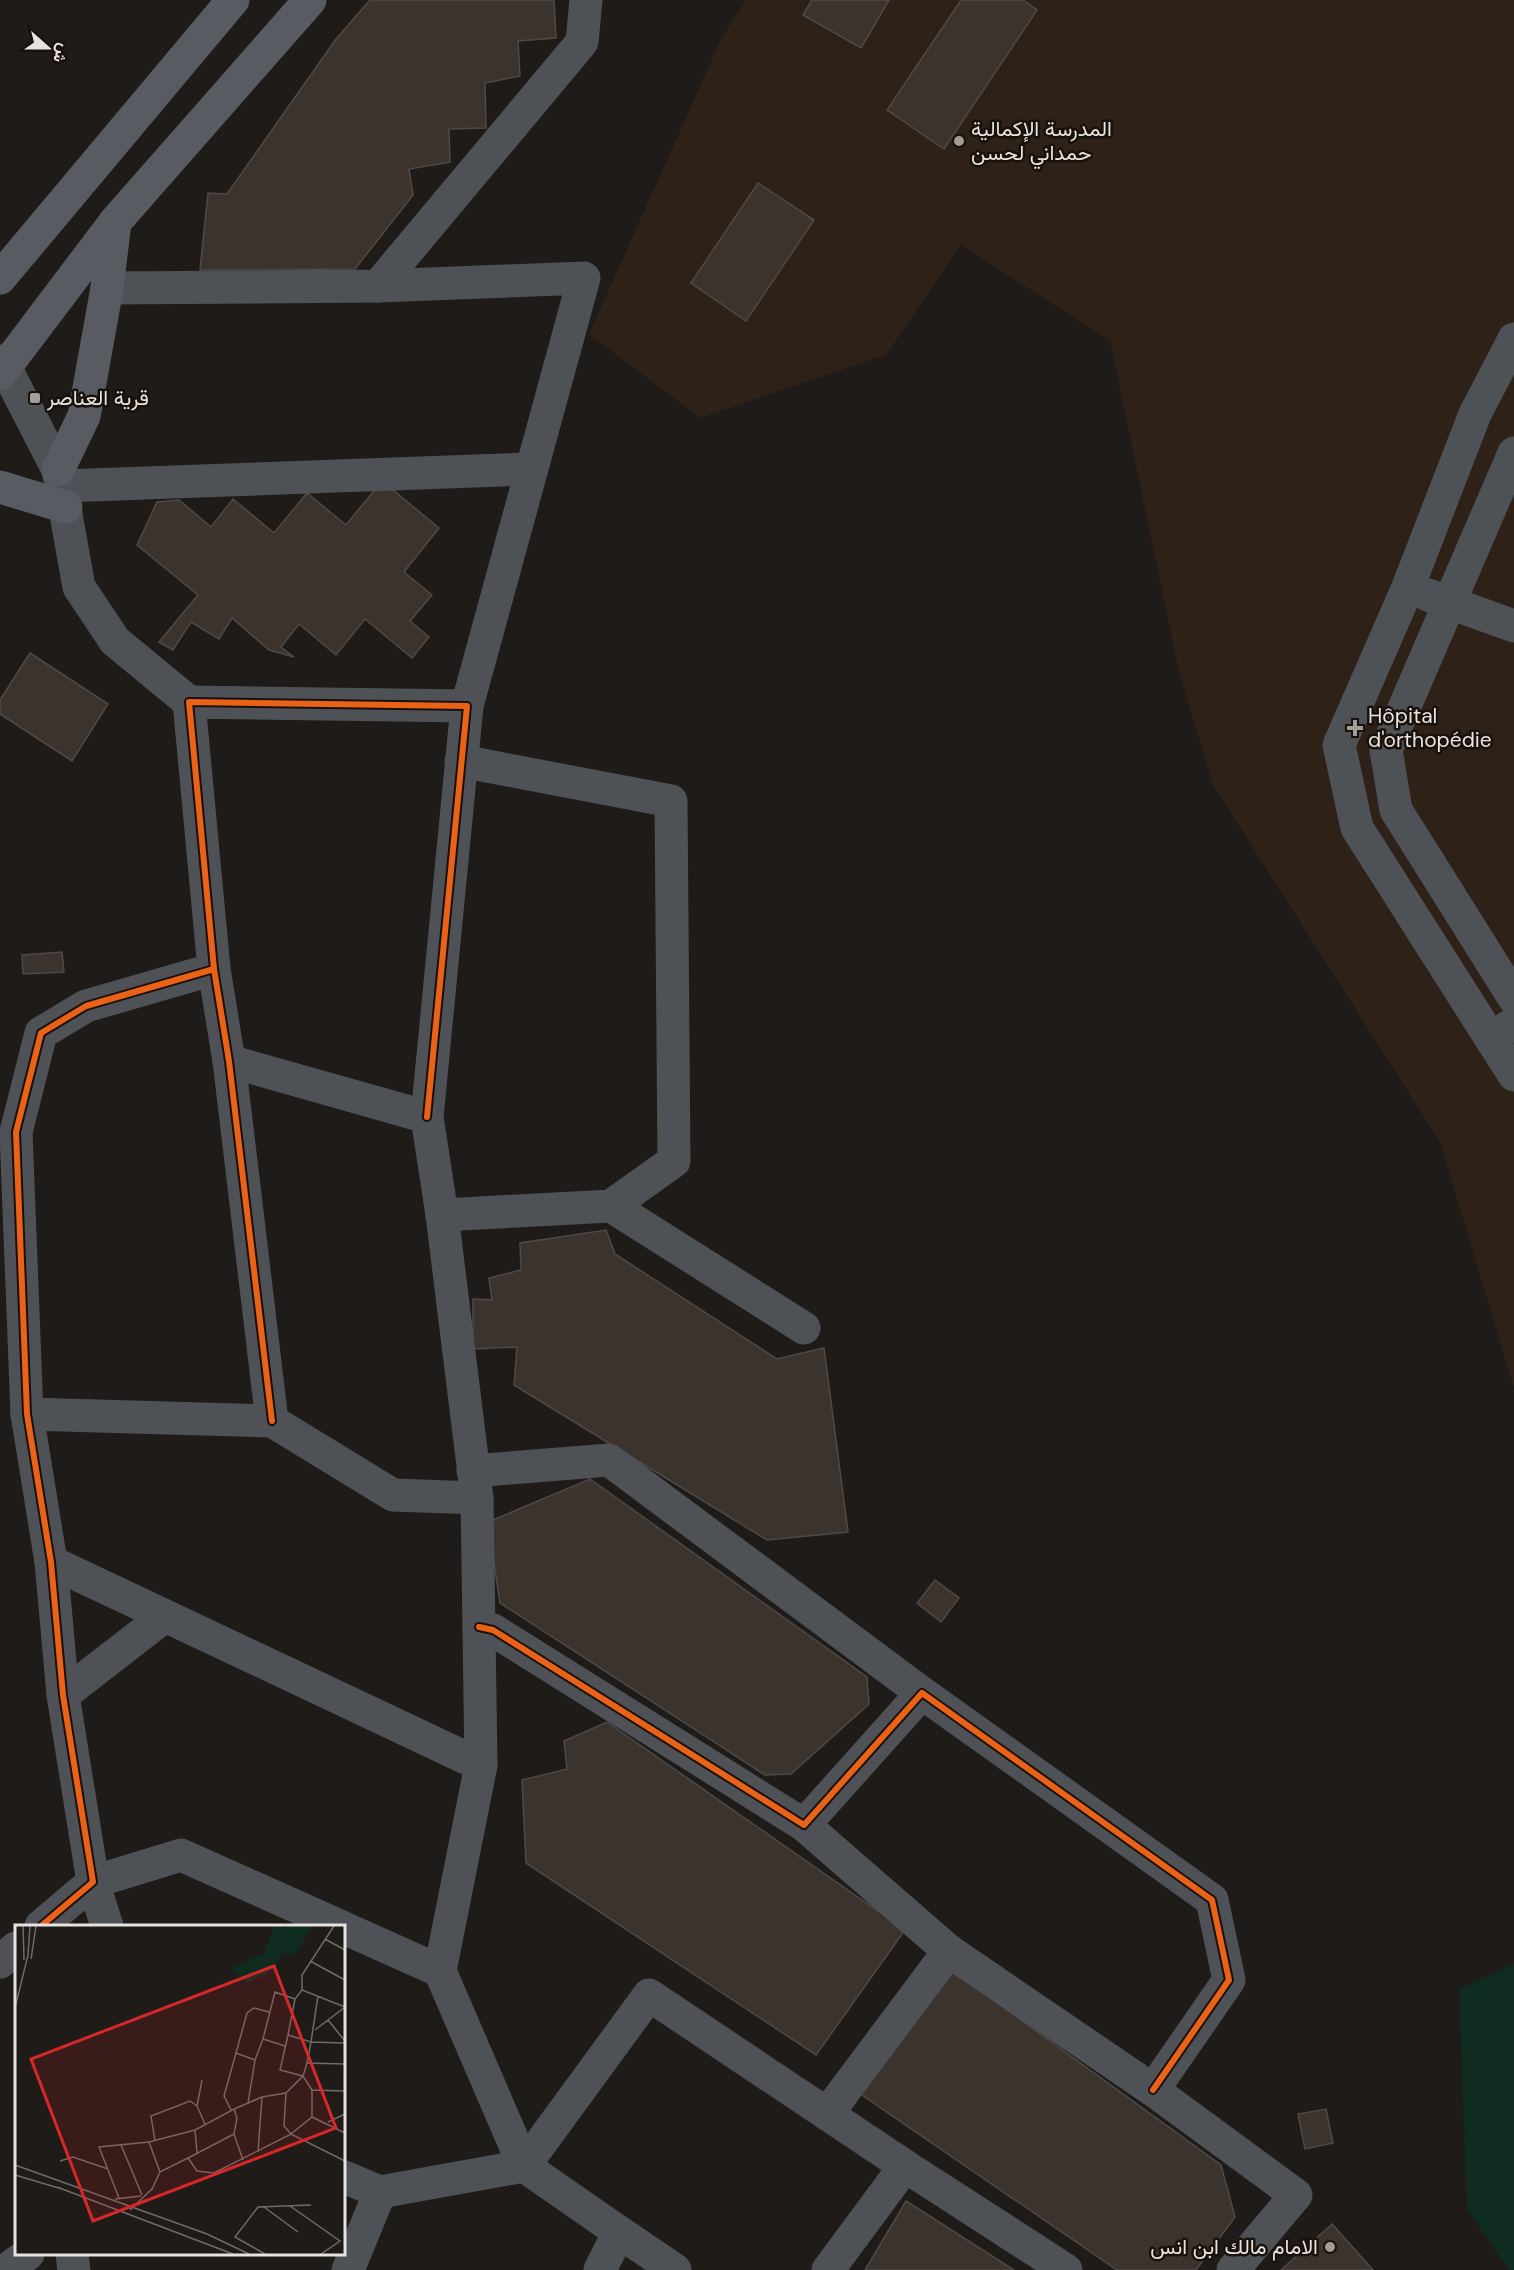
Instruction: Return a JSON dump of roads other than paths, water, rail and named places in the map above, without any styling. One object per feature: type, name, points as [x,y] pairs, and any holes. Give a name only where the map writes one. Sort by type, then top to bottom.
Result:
[{"type":"main road","points":[[0,278],[233,0]]},
{"type":"main road","points":[[2,367],[115,222],[310,0]]},
{"type":"main road","points":[[0,487],[62,488],[84,416],[107,288],[115,222]]},
{"type":"street","points":[[378,286],[582,42],[586,0]]},
{"type":"street","points":[[107,288],[378,286],[584,278],[467,706],[427,1117],[442,1215],[475,1484],[479,1627],[481,1765],[440,1971],[524,2166],[675,2270]]},
{"type":"street","points":[[1514,339],[1475,414],[1408,587],[1339,745],[1357,828],[1503,1031],[1514,1075]]},
{"type":"street","points":[[2,367],[62,488],[79,587],[116,641],[189,702],[467,706]]},
{"type":"street","points":[[1514,453],[1386,750],[1396,810],[1514,998]]},
{"type":"street","points":[[62,488],[531,469]]},
{"type":"street","points":[[1408,587],[1514,626]]},
{"type":"street","points":[[189,702],[214,969],[229,1061],[272,1421]]},
{"type":"street","points":[[442,1215],[611,1206],[674,1161],[671,801],[462,761]]},
{"type":"street","points":[[107,1925],[93,1882],[63,1695],[51,1562],[27,1414],[16,1132],[41,1034],[86,1006],[214,969]]},
{"type":"street","points":[[229,1061],[427,1117]]},
{"type":"street","points":[[611,1206],[804,1328]]},
{"type":"street","points":[[27,1414],[272,1421],[393,1495],[475,1484],[609,1460],[922,1693],[1212,1900],[1229,1980],[1153,2090]]},
{"type":"street","points":[[51,1562],[481,1765]]},
{"type":"street","points":[[63,1695],[165,1616]]},
{"type":"street","points":[[479,1627],[492,1630],[804,1825],[949,1951],[1153,2090],[1296,2195],[1233,2270]]},
{"type":"street","points":[[804,1825],[922,1693]]},
{"type":"street","points":[[42,1925],[93,1882],[181,1856],[337,1925]]},
{"type":"street","points":[[345,1928],[440,1971]]},
{"type":"street","points":[[0,1962],[15,1949]]},
{"type":"street","points":[[827,2114],[949,1951]]},
{"type":"street","points":[[345,2177],[380,2192],[524,2166],[649,1995],[904,2166],[1066,2270]]},
{"type":"street","points":[[828,2270],[904,2166]]},
{"type":"street","points":[[348,2270],[380,2192]]},
{"type":"street","points":[[600,2270],[619,2232]]},
{"type":"street","points":[[6,2270],[25,2255]]},
{"type":"street","points":[[72,2255],[74,2270]]},
{"type":"place","name":"المدرسة الإكمالية حمداني لحسن","points":[[959,141]]},
{"type":"place","name":"قرية العناصر","points":[[35,398]]},
{"type":"place","name":"Hôpital d'orthopédie","points":[[1355,728]]},
{"type":"place","name":"الامام مالك ابن انس","points":[[1330,2247]]}]
